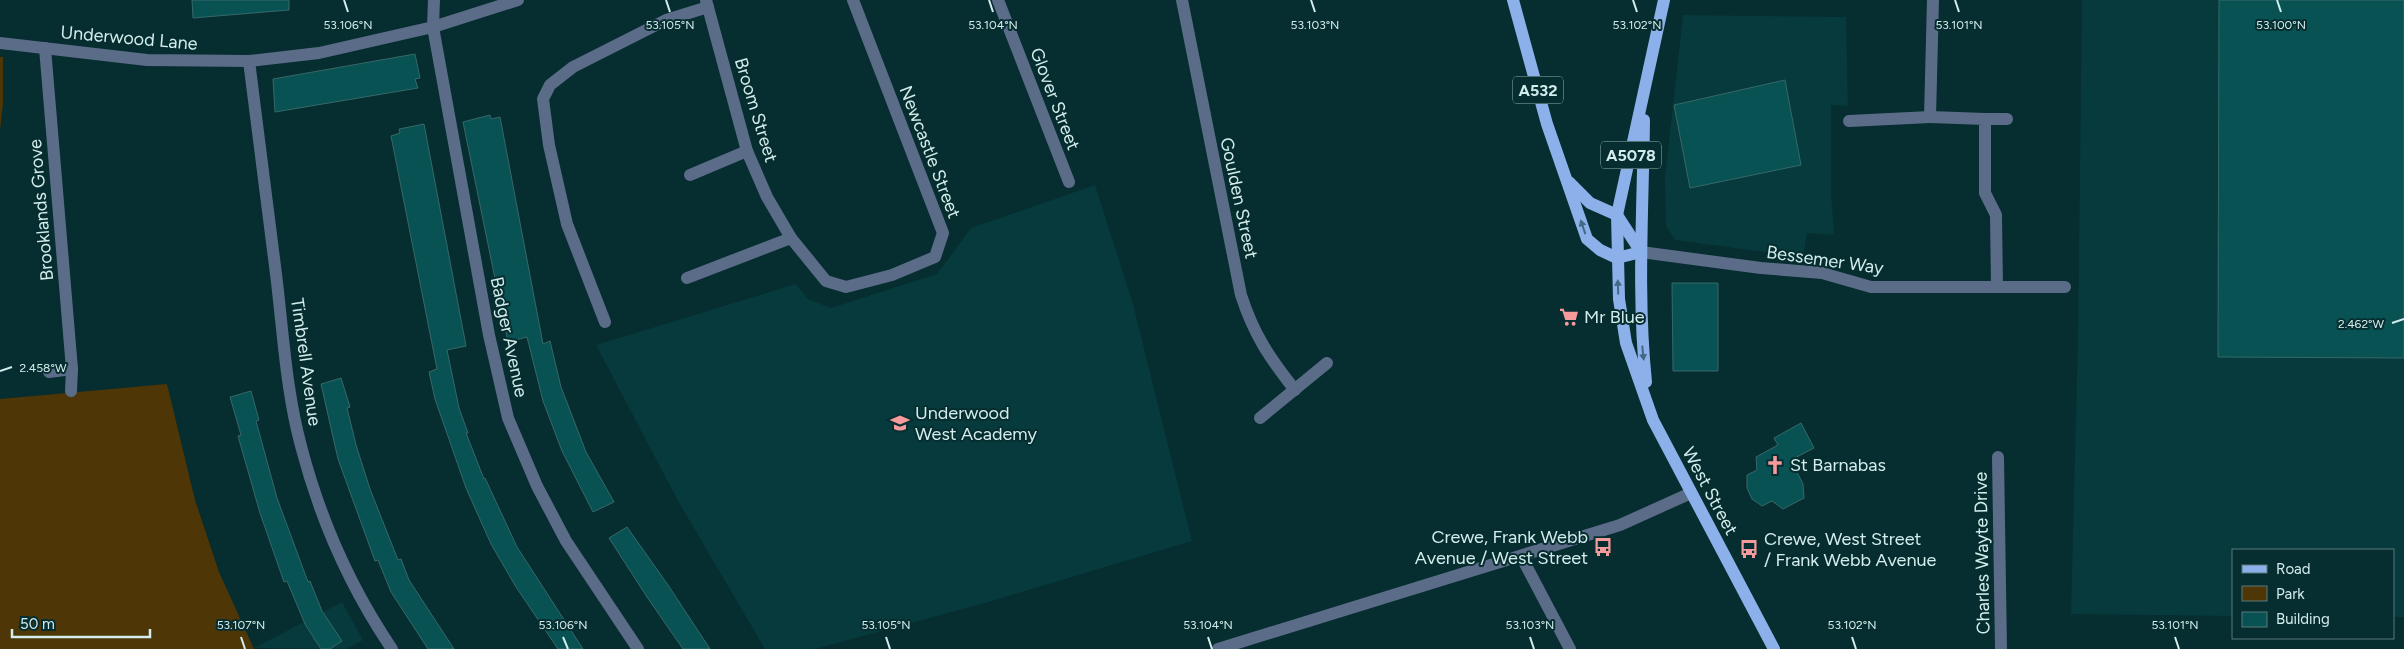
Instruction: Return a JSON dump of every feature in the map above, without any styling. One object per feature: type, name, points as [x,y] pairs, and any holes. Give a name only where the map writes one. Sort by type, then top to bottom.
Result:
[{"type":"main road","name":"A532","points":[[1513,0],[1547,124],[1587,239],[1600,250],[1617,258]]},
{"type":"main road","name":"A5078","points":[[1617,215],[1664,0]]},
{"type":"main road","name":"West Street","points":[[1644,95],[1641,252],[1642,342],[1648,402]]},
{"type":"main road","name":"A532","points":[[1566,178],[1590,203],[1617,215]]},
{"type":"main road","name":"West Street","points":[[1617,215],[1619,299],[1626,343],[1653,420],[1774,649]]},
{"type":"main road","points":[[1617,215],[1641,252],[1617,258]]},
{"type":"street","name":"Badger Avenue","points":[[434,0],[433,27],[490,335],[508,418],[538,486],[566,541],[638,649]]},
{"type":"street","name":"Underwood Lane","points":[[0,43],[172,62],[249,61],[319,53],[433,27],[518,0]]},
{"type":"street","name":"Newcastle Street","points":[[846,287],[892,275],[935,257],[943,233],[852,0]]},
{"type":"street","name":"Glover Street","points":[[998,0],[1069,182]]},
{"type":"street","name":"Goulden Street","points":[[1182,0],[1241,295],[1251,326],[1267,354],[1295,390]]},
{"type":"street","points":[[1930,117],[1932,0]]},
{"type":"street","name":"Broom Street","points":[[707,4],[747,151],[767,197],[791,238],[826,281],[846,287]]},
{"type":"street","points":[[604,322],[567,224],[549,145],[543,99],[550,84],[573,67],[666,20],[707,4]]},
{"type":"street","name":"Brooklands Grove","points":[[45,48],[72,369],[71,391]]},
{"type":"street","name":"Timbrell Avenue","points":[[249,61],[287,364],[301,446],[342,564],[374,623],[392,649]]},
{"type":"street","points":[[1849,121],[1930,117],[2007,118]]},
{"type":"street","points":[[1985,119],[1985,193],[1996,215],[1997,287]]},
{"type":"street","points":[[690,175],[747,151]]},
{"type":"street","points":[[688,278],[791,238]]},
{"type":"street","name":"Bessemer Way","points":[[1641,252],[1822,274],[1871,287],[2065,287]]},
{"type":"street","points":[[1260,418],[1328,363]]},
{"type":"street","points":[[49,372],[72,369]]},
{"type":"street","name":"Charles Wayte Drive","points":[[1998,457],[2001,649]]},
{"type":"street","points":[[1218,649],[1620,525],[1691,493]]},
{"type":"street","points":[[1521,556],[1570,649]]},
{"type":"shaded area","points":[[2082,0],[2404,0],[2404,617],[2394,617],[2394,549],[2232,549],[2232,616],[2071,614],[2078,337]]},
{"type":"shaded area","points":[[1683,15],[1846,17],[1848,106],[1831,105],[1831,191],[1834,235],[1807,233],[1803,257],[1675,240],[1666,226],[1665,177]]},
{"type":"shaded area","name":"Underwood West Academy","points":[[1095,185],[1133,304],[1192,541],[985,603],[815,649],[765,649],[678,501],[596,345],[796,284],[808,299],[831,308],[937,274],[971,228]]},
{"type":"shaded area","points":[[342,602],[363,640],[346,649],[254,648]]},
{"type":"green space","points":[[0,57],[3,57],[3,104],[0,130]]},
{"type":"green space","points":[[167,384],[195,500],[219,572],[254,649],[0,649],[0,399]]},
{"type":"building","points":[[192,0],[289,0],[289,10],[193,18]]},
{"type":"building","points":[[2219,0],[2404,0],[2404,358],[2218,357]]},
{"type":"building","points":[[415,54],[420,78],[415,79],[418,88],[275,112],[273,79]]},
{"type":"building","points":[[1785,80],[1801,165],[1690,188],[1674,105]]},
{"type":"building","points":[[490,115],[491,119],[500,117],[543,344],[550,341],[561,387],[586,452],[614,502],[593,512],[562,451],[543,401],[527,337],[508,342],[463,122]]},
{"type":"building","points":[[424,124],[466,346],[447,350],[459,408],[468,433],[466,433],[484,479],[517,547],[583,649],[558,649],[516,587],[491,544],[466,488],[435,399],[429,372],[437,369],[391,136],[400,133],[399,129]]},
{"type":"building","points":[[1672,283],[1718,283],[1718,371],[1673,371]]},
{"type":"building","points":[[341,378],[350,407],[347,408],[356,445],[370,489],[398,560],[401,559],[409,580],[454,649],[428,649],[391,592],[378,560],[375,561],[338,459],[321,384]]},
{"type":"building","points":[[251,391],[259,420],[256,421],[277,498],[308,582],[310,581],[322,611],[342,641],[330,649],[321,649],[305,624],[287,581],[284,582],[260,513],[238,436],[241,435],[230,397]]},
{"type":"building","name":"St Barnabas","points":[[1801,423],[1814,448],[1791,460],[1803,484],[1804,498],[1783,509],[1772,501],[1762,506],[1752,499],[1747,488],[1747,475],[1757,470],[1756,457],[1778,445],[1774,438]]},
{"type":"building","points":[[627,527],[710,649],[683,649],[647,597],[609,538]]},
{"type":"place","name":"Mr Blue","points":[[1569,317]]},
{"type":"place","name":"Underwood West Academy","points":[[900,423]]},
{"type":"place","name":"St Barnabas","points":[[1775,465]]},
{"type":"place","name":"Crewe, Frank Webb Avenue / West Street","points":[[1603,547]]},
{"type":"place","name":"Crewe, West Street / Frank Webb Avenue","points":[[1749,549]]}]
